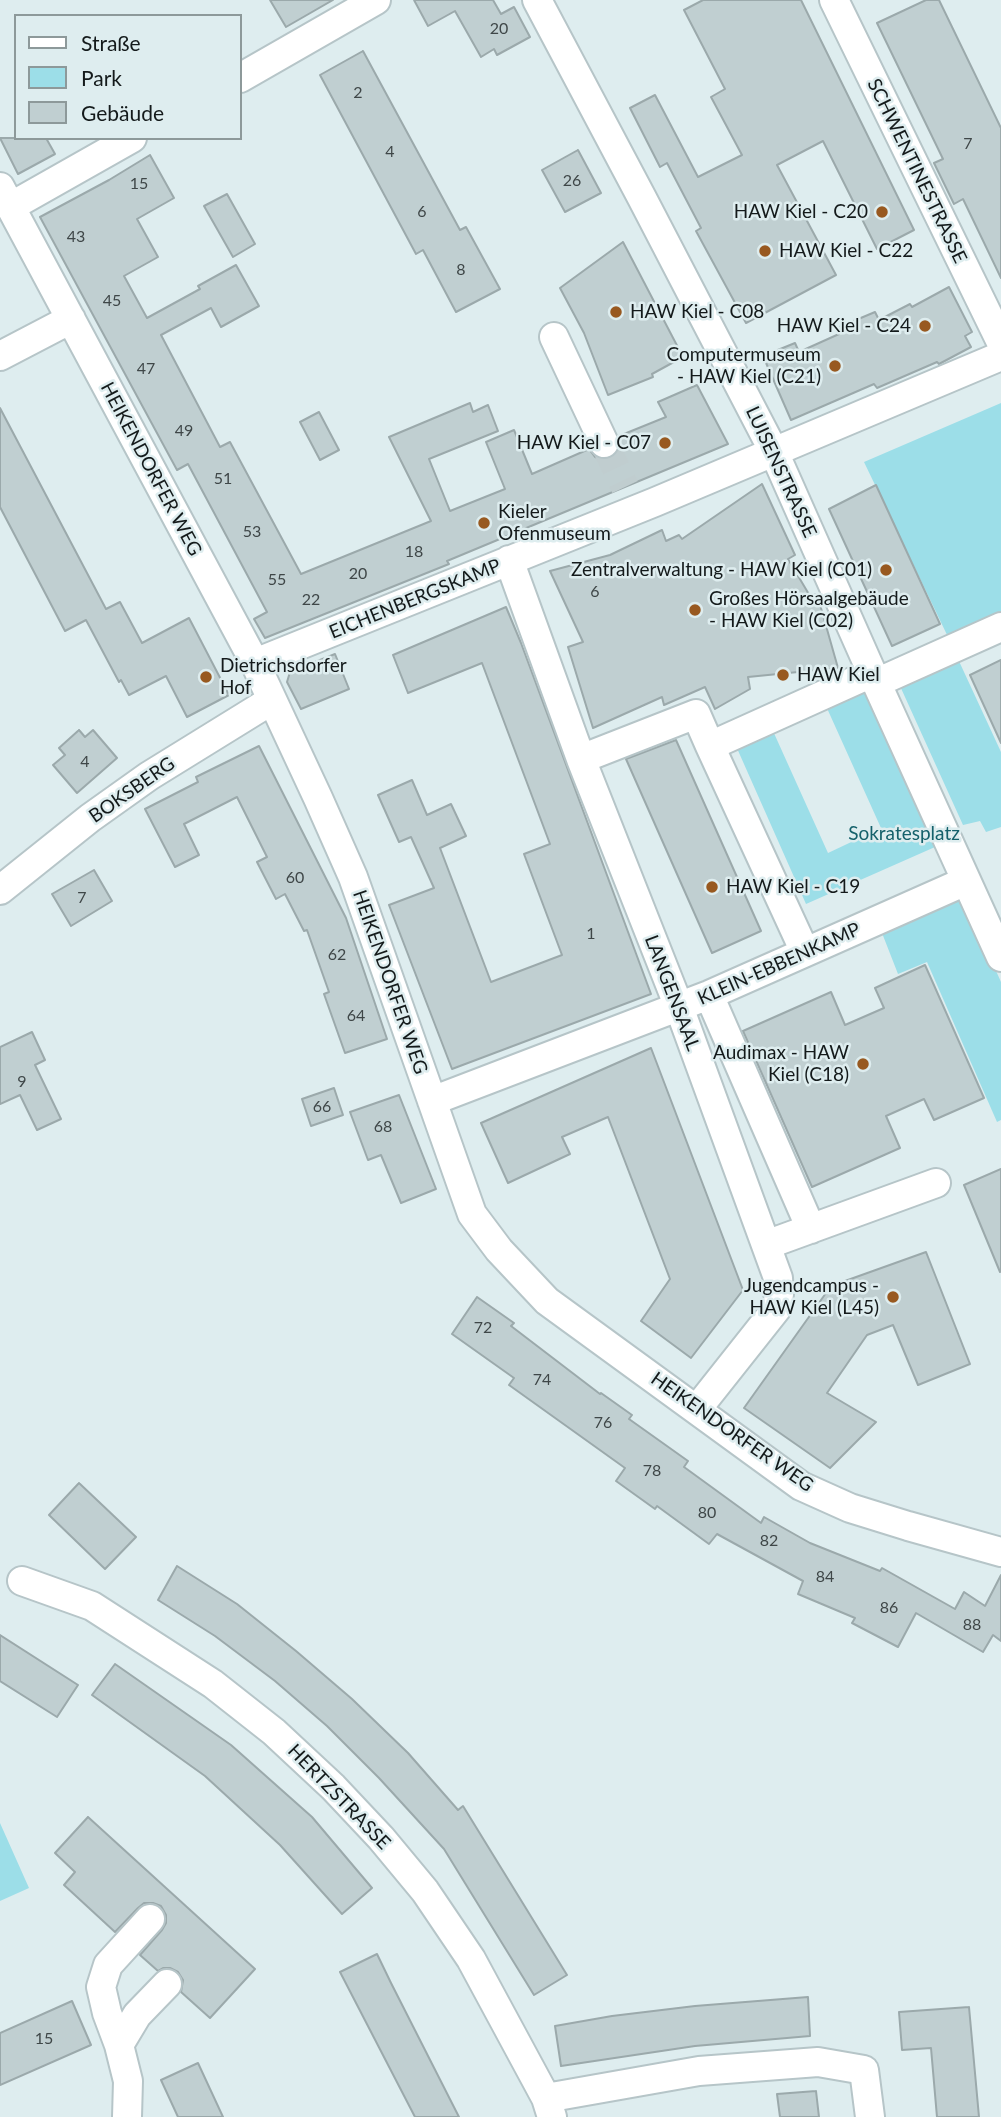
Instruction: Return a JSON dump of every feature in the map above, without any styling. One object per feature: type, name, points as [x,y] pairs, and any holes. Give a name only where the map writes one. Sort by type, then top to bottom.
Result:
[{"type":"street","points":[[242,77],[376,0]]},
{"type":"street","name":"LUISENSTRASSE","points":[[537,0],[774,452],[1001,957]]},
{"type":"street","name":"SCHWENTINESTRASSE","points":[[834,0],[1001,342]]},
{"type":"street","points":[[5,197],[128,140]]},
{"type":"street","name":"HEIKENDORFER WEG","points":[[5,197],[272,700],[353,877],[472,1214],[499,1250],[547,1301],[801,1486],[849,1508],[1001,1552]]},
{"type":"street","points":[[0,356],[71,319]]},
{"type":"street","points":[[554,337],[604,443]]},
{"type":"street","name":"EICHENBERGSKAMP","points":[[254,663],[509,560],[630,498],[774,452],[1001,356]]},
{"type":"street","name":"LANGENSAAL","points":[[509,560],[581,759],[678,1007],[778,1278],[777,1308],[697,1409]]},
{"type":"street","points":[[710,746],[1001,627]]},
{"type":"street","name":"BOKSBERG","points":[[0,890],[90,818],[149,776],[272,700]]},
{"type":"street","points":[[581,759],[695,715],[805,953]]},
{"type":"street","name":"KLEIN-EBBENKAMP","points":[[432,1101],[709,995],[966,881]]},
{"type":"street","points":[[709,995],[811,1228]]},
{"type":"street","points":[[766,1245],[936,1183]]},
{"type":"street","name":"HERTZSTRASSE","points":[[22,1581],[92,1606],[213,1684],[274,1732],[333,1787],[381,1838],[425,1891],[471,1959],[549,2107]]},
{"type":"street","points":[[128,2117],[128,2081],[101,1987],[108,1965],[150,1919]]},
{"type":"street","points":[[119,2045],[137,2015],[167,1984]]},
{"type":"street","points":[[549,2107],[699,2071],[818,2062],[864,2070],[870,2117]]},
{"type":"green space","points":[[1001,403],[1001,616],[949,639],[864,462]]},
{"type":"green space","points":[[958,659],[1001,752],[1001,827],[986,832],[980,821],[963,825],[900,686]]},
{"type":"green space","name":"Sokratesplatz","points":[[865,689],[935,847],[806,904],[736,746],[773,731],[828,853],[881,828],[826,706]]},
{"type":"green space","points":[[964,899],[1001,982],[1001,1120],[997,1122],[927,962],[898,974],[882,933]]},
{"type":"green space","points":[[0,1823],[29,1888],[0,1901]]},
{"type":"building","points":[[270,0],[333,0],[286,27]]},
{"type":"building","points":[[414,0],[493,0],[501,14],[514,7],[530,37],[497,55],[494,49],[481,57],[455,11],[428,26]]},
{"type":"building","points":[[703,0],[801,0],[914,230],[877,249],[823,141],[777,165],[836,275],[746,323],[696,231],[701,228],[667,163],[660,167],[630,108],[655,95],[698,177],[742,155],[711,97],[725,89],[684,10]]},
{"type":"building","points":[[926,0],[939,0],[1001,128],[1001,278],[963,199],[954,204],[934,163],[943,159],[877,23]]},
{"type":"building","points":[[363,51],[460,230],[466,227],[500,289],[456,312],[423,250],[416,254],[320,75]]},
{"type":"building","points":[[0,138],[47,140],[55,154],[18,174]]},
{"type":"building","points":[[578,150],[601,193],[565,212],[542,170]]},
{"type":"building","points":[[150,155],[174,198],[137,219],[158,257],[124,276],[147,318],[200,289],[198,286],[236,265],[259,306],[221,327],[211,308],[161,335],[220,447],[230,442],[301,574],[431,521],[389,437],[470,403],[473,412],[488,405],[498,431],[429,459],[450,511],[505,489],[486,442],[514,430],[532,474],[589,449],[595,457],[610,458],[618,452],[619,436],[666,417],[658,402],[697,385],[728,444],[447,561],[449,564],[265,638],[254,619],[267,612],[188,464],[177,470],[40,217]]},
{"type":"building","points":[[227,194],[255,244],[233,257],[204,206]]},
{"type":"building","name":"HAW Kiel - C08","points":[[623,242],[683,357],[652,374],[653,377],[608,395],[584,333],[560,288]]},
{"type":"building","name":"Computermuseum - HAW Kiel (C21)","points":[[949,287],[972,332],[965,336],[971,347],[939,364],[937,362],[877,388],[874,384],[791,420],[763,356],[795,343],[799,352],[839,334],[837,328],[875,312],[879,320],[910,304],[912,307]]},
{"type":"building","points":[[0,408],[106,609],[120,602],[142,643],[189,618],[229,695],[187,717],[166,676],[129,695],[121,680],[119,682],[86,620],[65,631],[0,507]]},
{"type":"building","points":[[319,412],[339,450],[320,460],[300,422]]},
{"type":"building","name":"Großes Hörsaalgebäude - HAW Kiel (C02)","points":[[762,484],[795,555],[788,559],[810,596],[817,594],[838,668],[748,677],[750,689],[715,709],[705,687],[664,705],[662,697],[593,728],[568,647],[583,642],[550,571],[610,555],[662,530],[666,541],[679,535],[682,539]]},
{"type":"building","name":"Zentralverwaltung - HAW Kiel (C01)","points":[[876,485],[940,624],[892,646],[829,509]]},
{"type":"building","points":[[506,607],[651,994],[452,1069],[389,905],[434,888],[411,837],[399,842],[378,795],[412,780],[427,815],[451,804],[466,836],[440,848],[491,982],[562,955],[524,854],[550,844],[482,663],[408,693],[393,655]]},
{"type":"building","points":[[335,654],[349,689],[301,709],[287,682],[290,672]]},
{"type":"building","points":[[1001,660],[1001,743],[970,675]]},
{"type":"building","points":[[79,730],[85,737],[93,730],[117,758],[77,793],[53,765],[65,755],[59,748]]},
{"type":"building","name":"HAW Kiel - C19","points":[[676,740],[761,931],[712,953],[626,759]]},
{"type":"building","points":[[259,746],[346,918],[387,1039],[345,1053],[324,994],[329,992],[307,930],[304,931],[285,894],[276,899],[257,862],[267,857],[237,797],[184,824],[199,855],[175,867],[145,809],[198,782],[196,777]]},
{"type":"building","points":[[94,870],[112,901],[71,926],[52,894]]},
{"type":"building","name":"Audimax - HAW Kiel (C18)","points":[[925,965],[984,1098],[934,1120],[924,1099],[886,1116],[900,1148],[812,1187],[743,1031],[831,992],[845,1025],[884,1008],[875,988]]},
{"type":"building","points":[[32,1032],[45,1060],[35,1065],[61,1119],[37,1130],[20,1095],[0,1104],[0,1047]]},
{"type":"building","points":[[651,1048],[743,1290],[691,1358],[641,1321],[670,1279],[608,1117],[562,1137],[570,1154],[508,1183],[481,1123]]},
{"type":"building","points":[[334,1088],[343,1115],[311,1126],[302,1099]]},
{"type":"building","points":[[399,1095],[436,1189],[401,1203],[381,1155],[368,1160],[350,1112]]},
{"type":"building","points":[[1001,1169],[1001,1271],[1000,1272],[964,1185]]},
{"type":"building","points":[[926,1252],[970,1364],[918,1385],[893,1325],[867,1335],[827,1393],[876,1422],[830,1468],[744,1408],[831,1286]]},
{"type":"building","points":[[477,1297],[514,1323],[511,1326],[600,1394],[632,1415],[629,1419],[688,1461],[684,1467],[761,1523],[764,1517],[810,1543],[880,1571],[882,1568],[955,1609],[964,1592],[985,1606],[1001,1575],[1001,1641],[993,1635],[983,1652],[916,1613],[898,1647],[852,1623],[855,1618],[798,1594],[803,1581],[717,1534],[709,1544],[657,1506],[655,1509],[616,1481],[625,1468],[509,1385],[514,1378],[452,1334]]},
{"type":"building","points":[[79,1483],[136,1537],[105,1569],[49,1515]]},
{"type":"building","points":[[177,1566],[237,1604],[296,1651],[352,1699],[408,1753],[458,1810],[463,1806],[567,1975],[534,1995],[444,1849],[379,1778],[327,1726],[275,1681],[215,1636],[158,1600]]},
{"type":"building","points":[[0,1635],[78,1685],[57,1717],[0,1681]]},
{"type":"building","points":[[115,1664],[231,1745],[312,1817],[372,1888],[342,1914],[280,1845],[205,1776],[92,1695]]},
{"type":"building","points":[[88,1817],[255,1969],[210,2018],[181,1992],[183,1980],[178,1972],[170,1968],[158,1971],[140,1955],[166,1923],[166,1915],[161,1906],[144,1903],[115,1932],[64,1885],[75,1872],[55,1853]]},
{"type":"building","points":[[377,1954],[459,2117],[415,2117],[340,1972]]},
{"type":"building","points":[[808,1997],[810,2036],[695,2046],[561,2066],[555,2026],[695,2006]]},
{"type":"building","points":[[72,2001],[91,2045],[0,2085],[0,2033]]},
{"type":"building","points":[[969,2007],[979,2117],[937,2117],[931,2048],[902,2050],[899,2012]]},
{"type":"building","points":[[198,2063],[223,2117],[178,2117],[161,2080]]},
{"type":"building","points":[[816,2091],[819,2117],[780,2117],[777,2094]]},
{"type":"tunnel","points":[[604,443],[625,487]]},
{"type":"place","name":"HAW Kiel - C20","points":[[882,212]]},
{"type":"place","name":"HAW Kiel - C22","points":[[765,251]]},
{"type":"place","name":"HAW Kiel - C08","points":[[616,312]]},
{"type":"place","name":"HAW Kiel - C24","points":[[925,326]]},
{"type":"place","name":"Computermuseum - HAW Kiel (C21)","points":[[835,366]]},
{"type":"place","name":"HAW Kiel - C07","points":[[665,443]]},
{"type":"place","name":"Kieler Ofenmuseum","points":[[484,523]]},
{"type":"place","name":"Zentralverwaltung - HAW Kiel (C01)","points":[[886,570]]},
{"type":"place","name":"Großes Hörsaalgebäude - HAW Kiel (C02)","points":[[695,610]]},
{"type":"place","name":"HAW Kiel","points":[[783,675]]},
{"type":"place","name":"Dietrichsdorfer Hof","points":[[206,677]]},
{"type":"place","name":"HAW Kiel - C19","points":[[712,887]]},
{"type":"place","name":"Audimax - HAW Kiel (C18)","points":[[863,1064]]},
{"type":"place","name":"Jugendcampus - HAW Kiel (L45)","points":[[893,1297]]}]
